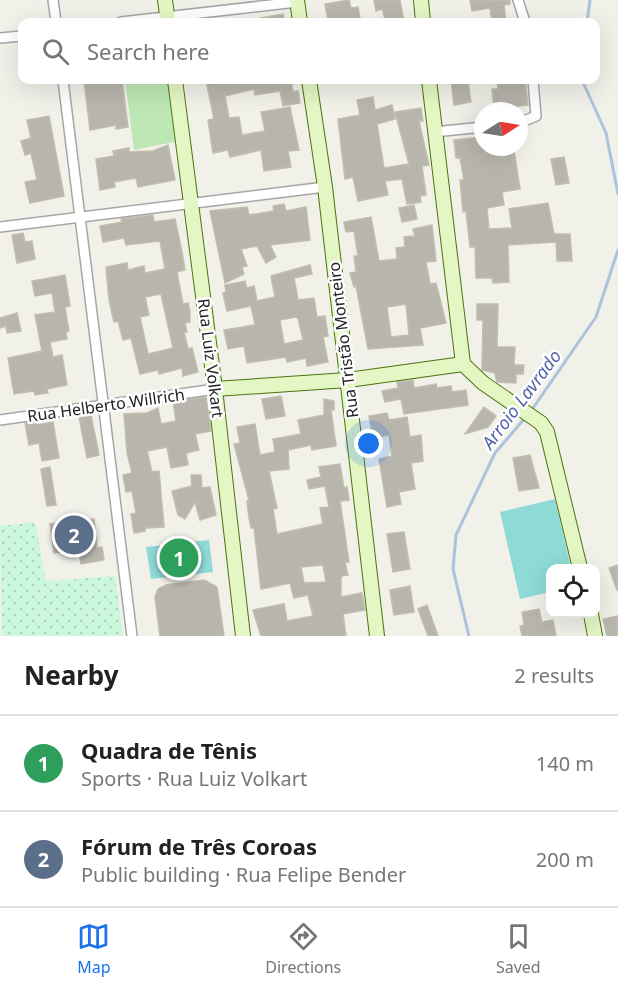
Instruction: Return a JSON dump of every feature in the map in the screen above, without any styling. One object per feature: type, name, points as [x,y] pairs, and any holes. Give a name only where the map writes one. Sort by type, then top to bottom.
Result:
[{"type":"street","points":[[53,0],[55,18]]},
{"type":"street","points":[[165,0],[167,18]]},
{"type":"street","points":[[421,0],[423,18]]},
{"type":"street","points":[[518,0],[524,18]]},
{"type":"street","points":[[174,18],[297,1],[299,18]]},
{"type":"street","points":[[0,38],[18,36]]},
{"type":"street","points":[[63,84],[132,636]]},
{"type":"street","name":"Rua Luiz Volkart","points":[[176,84],[215,388],[243,636]]},
{"type":"street","name":"Rua Tristão Monteiro","points":[[310,84],[325,187],[377,636]]},
{"type":"street","points":[[429,84],[463,364],[483,382],[541,423],[549,437],[579,564]]},
{"type":"street","points":[[528,119],[536,116],[533,84]]},
{"type":"street","points":[[434,132],[474,128]]},
{"type":"street","points":[[0,227],[191,206],[325,187]]},
{"type":"street","name":"Rua Helberto Willrich","points":[[0,420],[215,388],[348,380],[463,364]]},
{"type":"street","points":[[592,618],[596,636]]},
{"type":"green space","points":[[126,84],[172,84],[179,141],[134,150]]},
{"type":"green space","points":[[35,522],[46,581],[115,576],[123,636],[2,636],[0,526]]},
{"type":"shaded area","points":[[555,499],[570,564],[546,564],[546,593],[520,599],[500,512]]},
{"type":"shaded area","points":[[209,540],[213,572],[151,579],[146,547]]},
{"type":"building","points":[[349,0],[351,8],[358,7],[360,18],[328,18],[325,4]]},
{"type":"building","points":[[374,0],[400,0],[403,18],[385,18],[382,9],[376,11]]},
{"type":"building","points":[[470,0],[510,0],[510,4],[504,5],[506,18],[491,18],[490,8],[472,11]]},
{"type":"building","points":[[283,14],[284,18],[260,18]]},
{"type":"building","points":[[84,84],[123,84],[128,127],[116,129],[116,125],[90,130]]},
{"type":"building","points":[[207,84],[292,84],[293,92],[298,91],[300,103],[283,106],[280,91],[255,95],[254,89],[225,96],[229,118],[239,117],[242,135],[265,131],[261,112],[290,107],[299,150],[288,151],[291,167],[264,171],[261,150],[230,157],[228,150],[213,153],[208,120],[214,119]]},
{"type":"building","points":[[451,84],[469,84],[471,102],[454,105]]},
{"type":"building","points":[[497,84],[525,84],[528,102],[493,102],[492,89],[498,89]]},
{"type":"building","points":[[373,97],[375,110],[392,105],[395,119],[377,124],[384,168],[409,164],[395,112],[421,108],[423,121],[419,121],[429,165],[422,166],[426,195],[420,196],[421,202],[407,204],[402,179],[385,181],[388,195],[358,201],[353,177],[345,179],[338,119],[360,115],[357,100]]},
{"type":"building","points":[[49,116],[64,196],[30,203],[25,182],[37,180],[31,153],[25,155],[21,141],[31,138],[27,120]]},
{"type":"building","points":[[474,138],[474,156],[515,156],[520,189],[502,192],[504,205],[487,208],[489,229],[512,228],[509,209],[548,203],[554,234],[570,234],[572,261],[557,261],[556,242],[508,245],[509,282],[493,283],[492,278],[476,278],[475,247],[470,247],[466,211],[463,212],[460,180],[464,180],[460,158],[456,158],[454,140]]},
{"type":"building","points":[[168,145],[175,180],[138,187],[136,178],[114,182],[115,187],[100,190],[96,159],[114,156],[113,151],[129,148],[129,152],[153,151]]},
{"type":"building","points":[[564,157],[569,183],[556,185],[551,159]]},
{"type":"building","points":[[284,204],[286,211],[306,207],[310,240],[270,245],[276,257],[266,263],[257,246],[241,249],[247,266],[242,267],[244,274],[225,283],[210,211],[247,207],[249,215],[274,211],[273,206]]},
{"type":"building","points":[[414,205],[417,219],[402,222],[399,208]]},
{"type":"building","points":[[153,215],[154,222],[175,219],[185,270],[177,272],[183,304],[188,303],[190,311],[190,322],[185,323],[187,332],[184,332],[188,349],[192,348],[198,372],[183,376],[182,368],[159,374],[158,370],[140,374],[131,338],[123,340],[118,321],[114,322],[106,267],[127,263],[128,270],[144,266],[145,273],[165,269],[160,241],[126,245],[124,238],[103,242],[100,226],[122,222],[121,219]],"holes":[[[161,294],[173,348],[148,354],[140,317],[149,315],[145,297]]]},
{"type":"building","points":[[371,217],[379,261],[397,259],[396,248],[405,247],[404,237],[415,236],[413,229],[432,225],[436,261],[426,262],[430,284],[436,283],[446,323],[420,328],[423,345],[368,349],[356,286],[354,287],[350,273],[356,272],[354,256],[358,256],[354,231],[346,232],[344,222]],"holes":[[[406,304],[409,335],[391,337],[387,307]]]},
{"type":"building","points":[[23,233],[25,242],[32,241],[35,259],[17,263],[12,235]]},
{"type":"building","points":[[310,265],[312,274],[294,278],[298,300],[314,298],[317,317],[325,316],[328,336],[323,337],[328,362],[307,366],[306,358],[287,362],[286,357],[247,363],[244,346],[228,349],[224,330],[255,325],[251,306],[227,311],[223,293],[226,292],[225,285],[245,281],[247,288],[254,286],[257,301],[275,297],[271,276]],"holes":[[[298,318],[303,340],[284,344],[280,320]]]},
{"type":"building","points":[[65,275],[70,306],[65,307],[69,331],[66,332],[67,339],[50,342],[53,357],[62,355],[67,385],[47,389],[48,393],[35,395],[34,391],[14,394],[8,358],[42,351],[35,315],[55,312],[52,293],[35,296],[32,281]]},
{"type":"building","points":[[477,304],[498,304],[497,347],[515,347],[514,365],[524,365],[523,374],[516,374],[516,383],[497,382],[495,373],[482,370],[483,320],[477,320]]},
{"type":"building","points":[[17,313],[21,331],[7,333],[6,326],[0,328],[0,318]]},
{"type":"building","points":[[413,380],[414,388],[436,384],[437,388],[451,386],[452,392],[466,390],[468,405],[404,414],[401,399],[385,402],[382,391],[398,388],[397,382]]},
{"type":"building","points":[[281,396],[285,416],[266,419],[262,399]]},
{"type":"building","points":[[206,397],[211,431],[195,434],[199,450],[186,453],[188,465],[171,468],[167,447],[147,451],[152,472],[159,471],[164,527],[145,528],[145,531],[134,533],[131,514],[136,513],[132,491],[126,492],[123,475],[132,473],[127,453],[124,414],[147,413],[158,408],[161,424],[176,421],[173,402]]},
{"type":"building","points":[[324,399],[334,401],[334,410],[331,410],[336,446],[312,450],[311,445],[288,450],[289,469],[269,471],[277,508],[273,509],[277,534],[323,524],[320,508],[329,507],[325,486],[309,489],[307,480],[321,477],[319,467],[340,464],[344,488],[347,487],[349,500],[340,501],[349,562],[345,562],[348,575],[341,576],[341,597],[362,593],[365,610],[343,614],[346,636],[261,636],[253,610],[284,604],[287,621],[313,616],[308,595],[294,598],[290,583],[261,589],[254,528],[251,528],[249,518],[247,501],[249,500],[234,444],[240,443],[237,427],[255,424],[260,455],[275,452],[273,439],[301,434],[298,420],[324,415]],"holes":[[[323,565],[326,582],[304,583],[301,567]]]},
{"type":"building","points":[[484,407],[496,416],[488,427],[465,434]]},
{"type":"building","points":[[387,413],[389,420],[407,417],[410,437],[421,435],[423,461],[411,463],[415,489],[399,492],[401,504],[387,507],[379,459],[392,456],[389,435],[373,438],[369,416]]},
{"type":"building","points":[[91,415],[99,455],[87,458],[79,417]]},
{"type":"building","points":[[36,422],[37,425],[53,422],[59,458],[42,461],[39,443],[29,445],[25,423]]},
{"type":"building","points":[[530,455],[539,488],[519,491],[513,458]]},
{"type":"building","points":[[50,467],[56,505],[47,506],[41,469]]},
{"type":"building","points":[[191,475],[201,475],[202,488],[210,487],[216,515],[200,520],[195,502],[185,519],[178,515],[172,491],[192,486]]},
{"type":"building","points":[[94,519],[97,548],[102,547],[104,560],[81,564],[79,550],[54,553],[50,524]]},
{"type":"building","points":[[404,532],[410,569],[393,572],[387,534]]},
{"type":"building","points":[[618,565],[618,590],[617,590],[609,568]]},
{"type":"building","points":[[204,580],[217,587],[224,636],[160,636],[155,597],[158,589],[166,585]]},
{"type":"building","points":[[410,586],[414,612],[394,615],[390,590]]},
{"type":"building","points":[[427,605],[438,636],[428,636],[418,609]]},
{"type":"building","points":[[539,609],[542,622],[553,620],[556,636],[522,636],[520,626],[524,625],[522,612]]},
{"type":"building","points":[[618,616],[618,636],[607,636],[603,619]]},
{"type":"waterway","points":[[588,18],[590,0]]},
{"type":"waterway","name":"Arroio Lavrado","points":[[584,84],[606,133],[618,194]]},
{"type":"waterway","name":"Arroio Lavrado","points":[[531,411],[596,317],[618,250]]},
{"type":"waterway","name":"Arroio Lavrado","points":[[469,636],[453,569],[456,535],[495,453],[525,418]]},
{"type":"place","name":"Fórum de Três Coroas","points":[[74,535]]},
{"type":"place","name":"Quadra de Tênis","points":[[179,558]]}]
